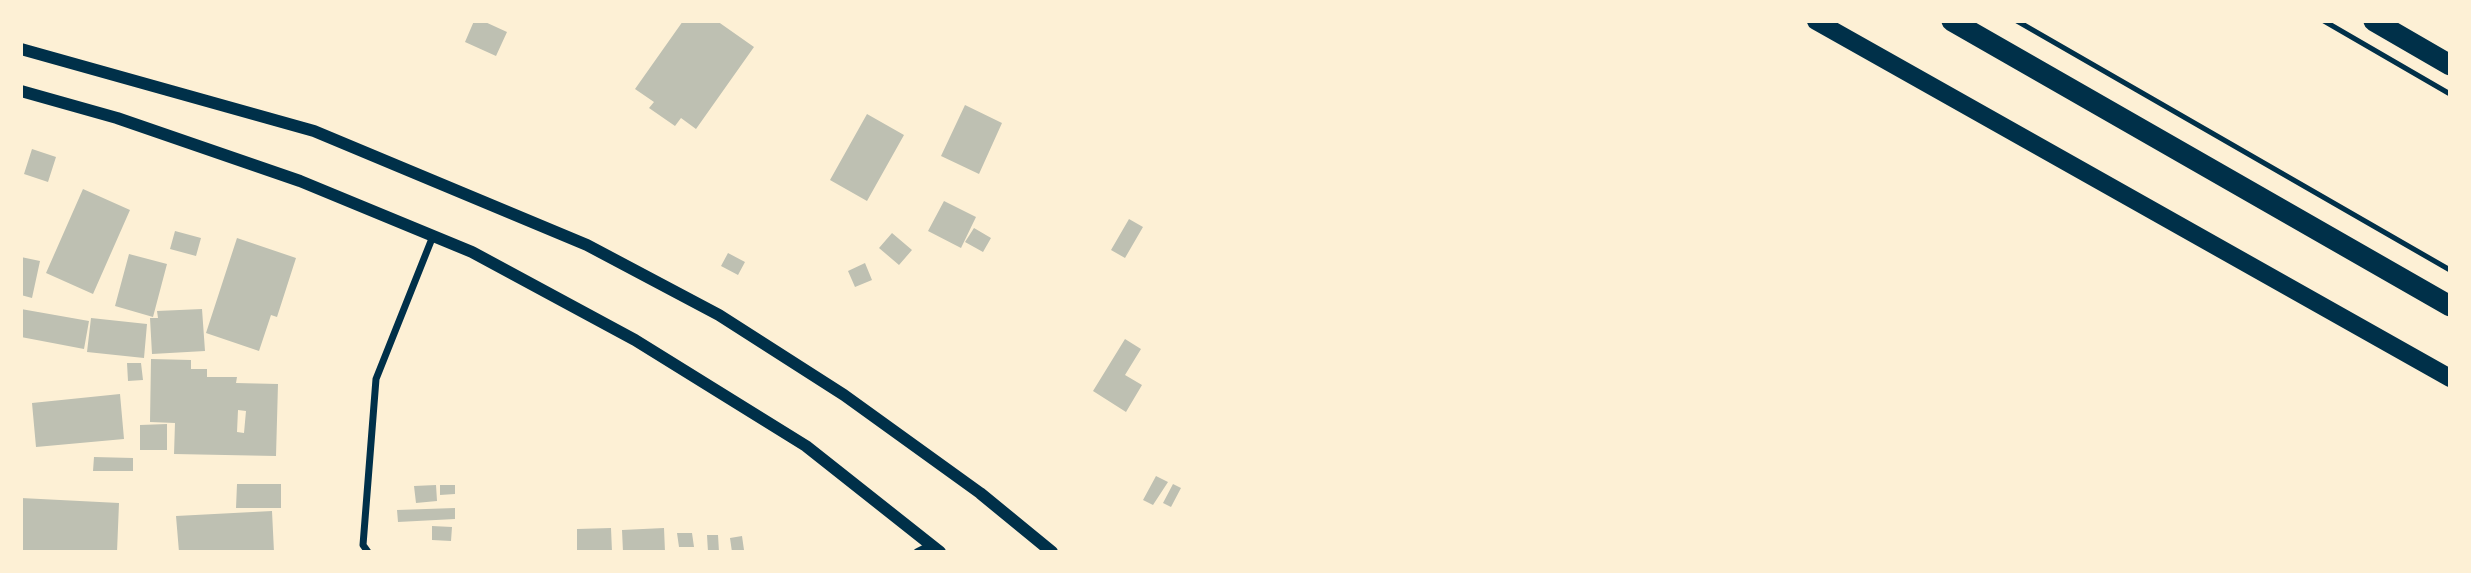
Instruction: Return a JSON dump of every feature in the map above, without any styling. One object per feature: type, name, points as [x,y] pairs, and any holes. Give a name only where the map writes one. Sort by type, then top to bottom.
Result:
[{"type":"highway","points":[[1952,21],[2450,306]]},
{"type":"highway","points":[[2374,21],[2450,65]]},
{"type":"main road","points":[[1816,21],[2450,378]]},
{"type":"street","points":[[21,49],[314,131],[587,245],[719,315],[844,395],[980,493],[1052,552]]},
{"type":"street","points":[[21,91],[117,118],[300,181],[472,252],[635,340],[761,417],[806,446],[935,548]]},
{"type":"street","points":[[368,552],[363,545],[376,379],[433,236]]},
{"type":"street","points":[[917,552],[935,548]]},
{"type":"lane","points":[[2017,21],[2450,270]]},
{"type":"lane","points":[[2324,21],[2450,94]]},
{"type":"building","points":[[474,21],[483,21],[507,32],[496,56],[465,42]]},
{"type":"building","points":[[683,21],[717,21],[754,47],[696,129],[681,118],[675,126],[649,108],[654,102],[635,89]]},
{"type":"building","points":[[965,105],[1002,123],[979,174],[941,156]]},
{"type":"building","points":[[867,114],[904,135],[867,201],[830,180]]},
{"type":"building","points":[[32,149],[56,157],[48,182],[24,174]]},
{"type":"building","points":[[83,189],[130,210],[93,294],[46,273]]},
{"type":"building","points":[[944,201],[976,217],[961,248],[928,231]]},
{"type":"building","points":[[1129,219],[1143,227],[1125,258],[1111,250]]},
{"type":"building","points":[[974,228],[991,238],[983,252],[965,242]]},
{"type":"building","points":[[175,231],[201,238],[196,256],[170,249]]},
{"type":"building","points":[[892,233],[912,250],[899,265],[879,248]]},
{"type":"building","points":[[237,238],[296,258],[277,317],[271,315],[259,351],[206,333]]},
{"type":"building","points":[[728,253],[745,262],[738,275],[721,266]]},
{"type":"building","points":[[129,254],[167,264],[153,317],[115,306]]},
{"type":"building","points":[[21,257],[40,261],[32,298],[21,295]]},
{"type":"building","points":[[865,263],[872,280],[855,287],[848,271]]},
{"type":"building","points":[[21,309],[89,321],[84,349],[21,337]]},
{"type":"building","points":[[202,309],[205,351],[152,354],[150,318],[158,318],[157,311]]},
{"type":"building","points":[[91,318],[147,324],[144,358],[87,352]]},
{"type":"building","points":[[1125,339],[1141,349],[1125,375],[1142,385],[1126,412],[1093,391]]},
{"type":"building","points":[[151,359],[191,360],[191,369],[207,369],[207,377],[237,377],[236,383],[278,384],[276,456],[174,454],[175,423],[150,422]],"holes":[[[238,410],[246,411],[244,433],[237,432]]]},
{"type":"building","points":[[127,363],[141,363],[143,380],[128,381]]},
{"type":"building","points":[[120,394],[124,439],[36,447],[32,403]]},
{"type":"building","points":[[167,424],[167,450],[140,450],[140,425]]},
{"type":"building","points":[[94,457],[133,458],[133,471],[93,471]]},
{"type":"building","points":[[1156,476],[1168,482],[1153,505],[1143,500]]},
{"type":"building","points":[[237,484],[281,484],[281,508],[236,508]]},
{"type":"building","points":[[1173,484],[1181,488],[1171,507],[1163,503]]},
{"type":"building","points":[[436,485],[437,501],[416,503],[414,486]]},
{"type":"building","points":[[440,485],[455,485],[455,494],[440,495]]},
{"type":"building","points":[[21,498],[119,503],[117,552],[21,552]]},
{"type":"building","points":[[455,508],[455,519],[398,522],[397,510]]},
{"type":"building","points":[[272,511],[274,552],[179,552],[176,516]]},
{"type":"building","points":[[432,526],[452,527],[451,541],[432,540]]},
{"type":"building","points":[[611,528],[612,552],[577,552],[577,529]]},
{"type":"building","points":[[664,528],[665,552],[623,552],[622,530]]},
{"type":"building","points":[[677,533],[692,533],[694,547],[679,547]]},
{"type":"building","points":[[707,535],[718,535],[719,552],[708,552]]},
{"type":"building","points":[[742,536],[744,550],[732,552],[730,538]]}]
